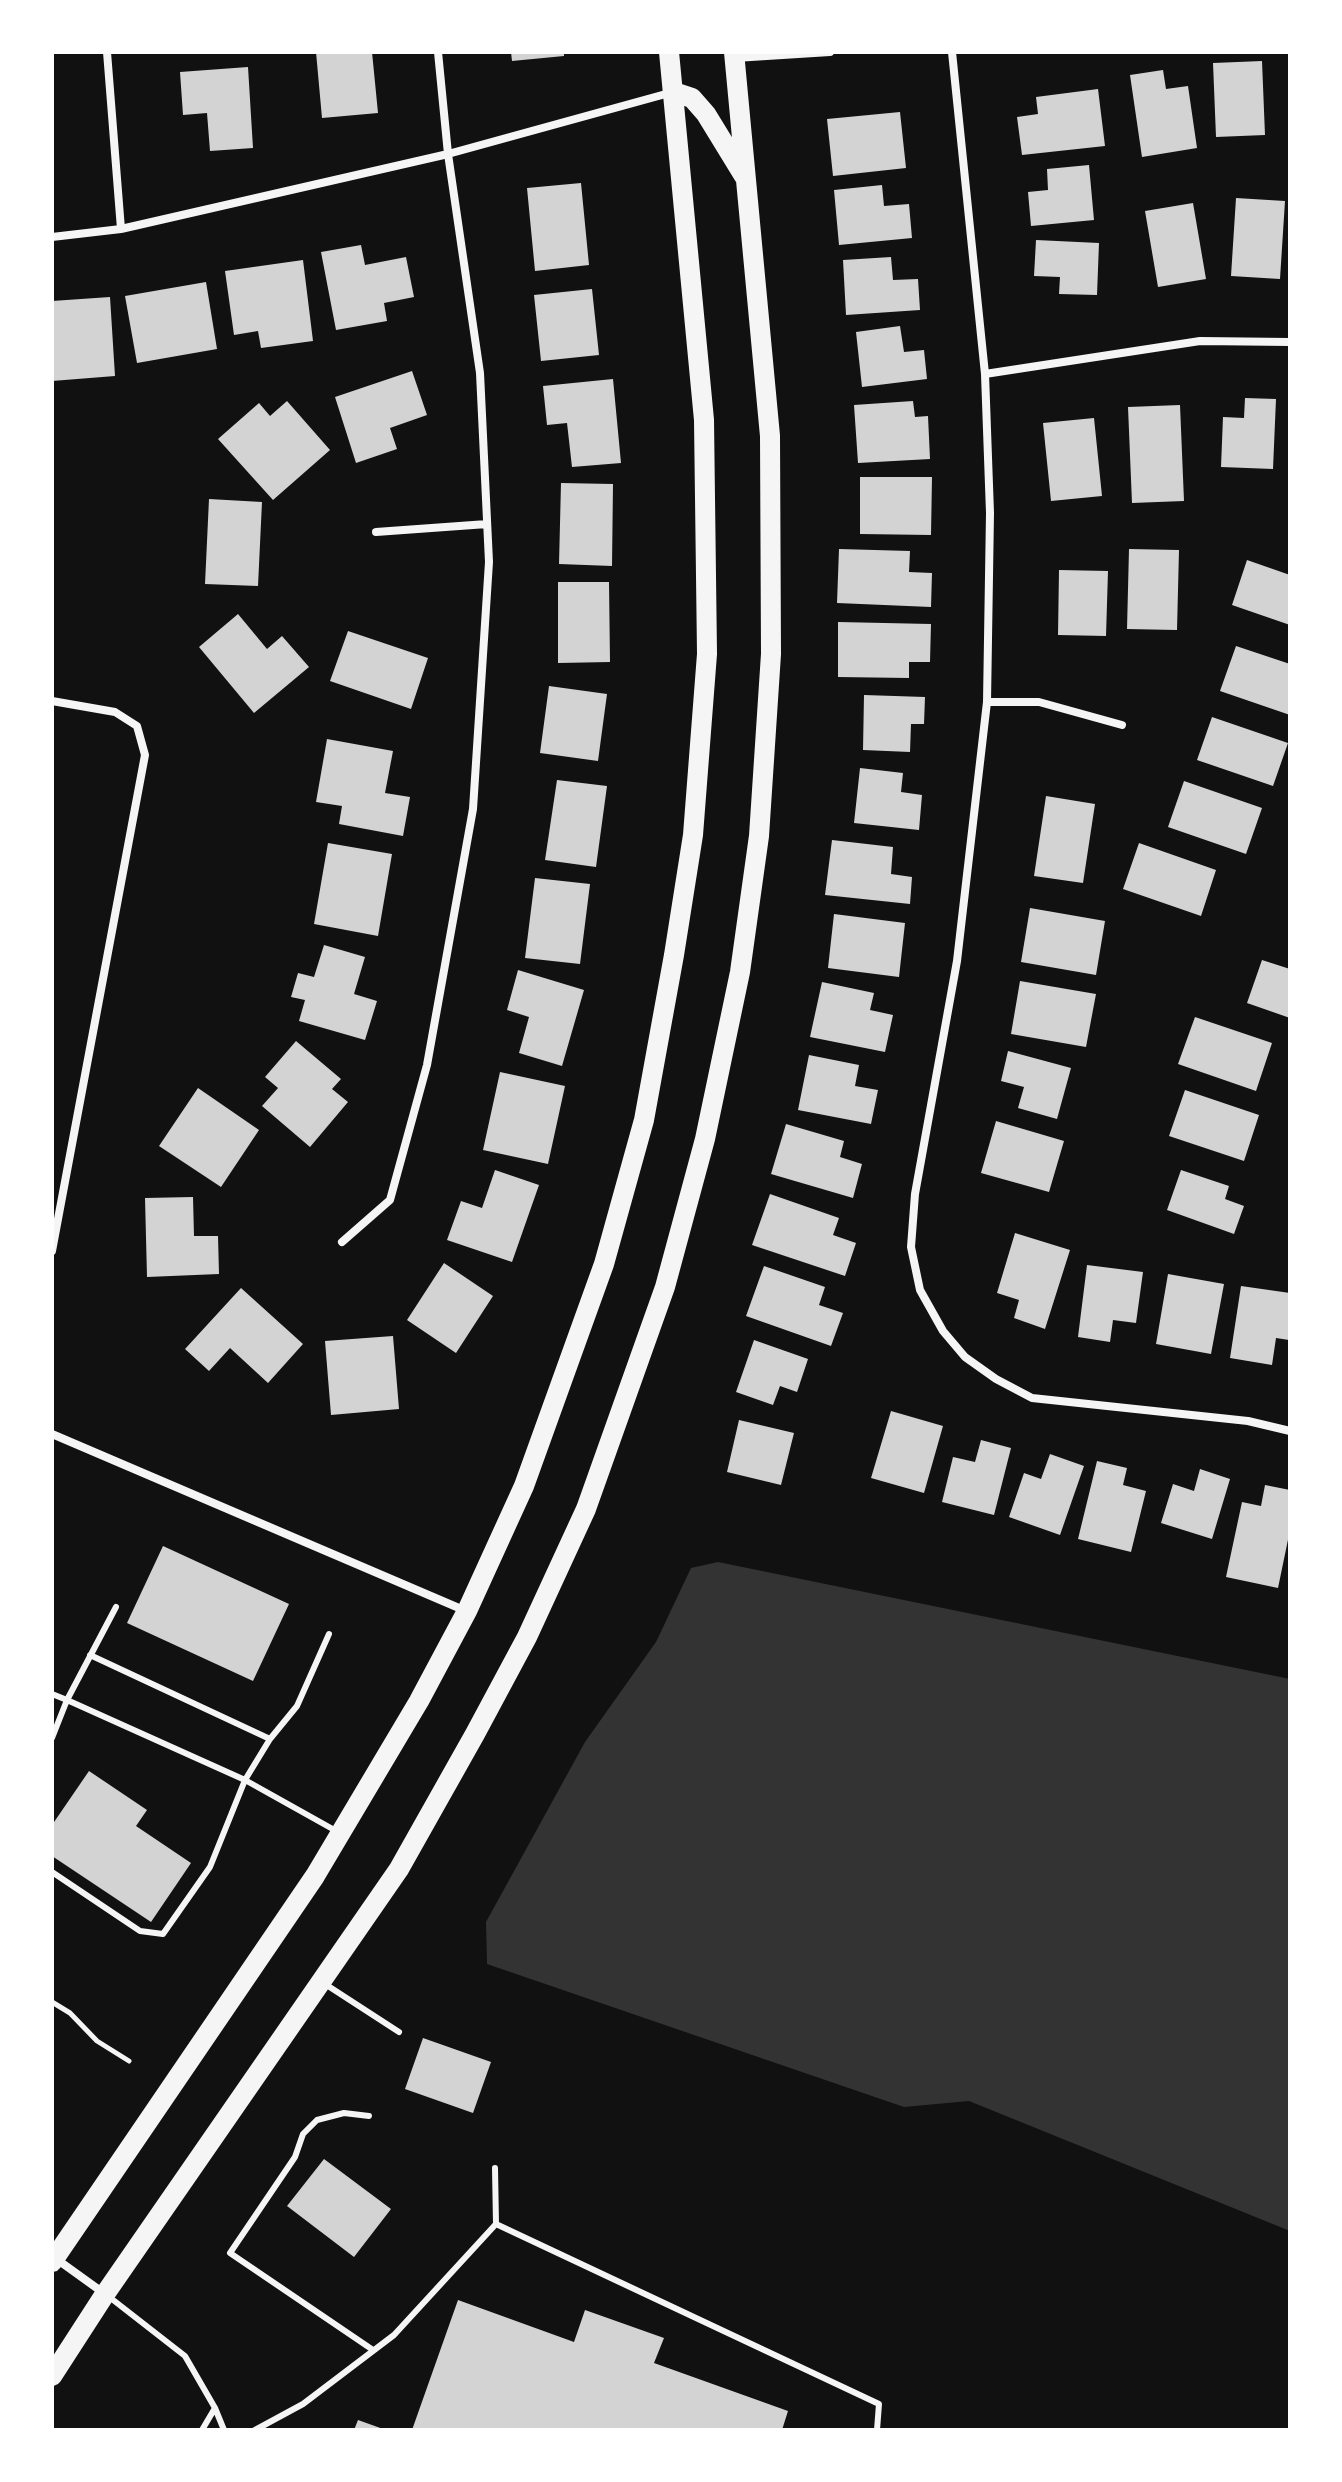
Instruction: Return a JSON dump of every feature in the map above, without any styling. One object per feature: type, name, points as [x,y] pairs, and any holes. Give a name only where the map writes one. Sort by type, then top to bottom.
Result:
[{"type":"main road","points":[[53,2258],[341,1834],[467,1611],[524,1486],[604,1264],[644,1120],[693,835],[707,654],[704,420],[669,52]]},
{"type":"main road","points":[[52,2376],[105,2294],[399,1869],[475,1734],[527,1637],[586,1509],[665,1287],[705,1139],[740,972],[759,836],[771,654],[770,436],[748,183],[729,54]]},
{"type":"main road","points":[[674,92],[692,98],[706,114],[748,183]]},
{"type":"street","points":[[107,52],[121,229]]},
{"type":"street","points":[[342,1242],[390,1200],[427,1065],[473,809],[489,562],[480,373],[448,154],[438,52]]},
{"type":"street","points":[[729,54],[830,52]]},
{"type":"street","points":[[952,52],[985,374],[990,513],[987,702],[957,961],[915,1194],[911,1247],[920,1290],[943,1331],[965,1357],[996,1379],[1032,1398],[1248,1421],[1290,1431]]},
{"type":"street","points":[[52,237],[121,229],[448,154],[674,92]]},
{"type":"street","points":[[985,374],[1200,341],[1290,342]]},
{"type":"street","points":[[376,532],[487,524]]},
{"type":"street","points":[[52,701],[115,712],[137,726],[145,755],[52,1251]]},
{"type":"street","points":[[987,702],[1039,702],[1122,725]]},
{"type":"street","points":[[52,1434],[467,1611]]},
{"type":"street","points":[[53,2258],[105,2294]]},
{"type":"lane","points":[[52,1738],[67,1700],[116,1607]]},
{"type":"lane","points":[[52,1872],[140,1931],[163,1934],[210,1867],[245,1780],[270,1739],[297,1706],[329,1634]]},
{"type":"lane","points":[[90,1655],[270,1739]]},
{"type":"lane","points":[[52,1694],[245,1780],[341,1834]]},
{"type":"lane","points":[[322,1982],[399,2032]]},
{"type":"lane","points":[[369,2116],[344,2113],[317,2120],[303,2134],[295,2157],[230,2253],[373,2350]]},
{"type":"lane","points":[[255,2430],[303,2404],[394,2335],[496,2224],[495,2168]]},
{"type":"lane","points":[[496,2224],[879,2404],[877,2430]]},
{"type":"lane","points":[[105,2294],[185,2356],[224,2430]]},
{"type":"lane","points":[[202,2430],[215,2408]]},
{"type":"path","points":[[52,2002],[70,2013],[97,2041],[129,2061]]},
{"type":"shaded area","points":[[718,1562],[1290,1679],[1290,2231],[969,2101],[904,2107],[487,1964],[486,1922],[585,1742],[656,1642],[691,1568]]},
{"type":"building","points":[[316,52],[372,52],[378,113],[322,118]]},
{"type":"building","points":[[511,52],[564,52],[564,56],[512,61]]},
{"type":"building","points":[[1262,61],[1265,135],[1216,137],[1213,63]]},
{"type":"building","points":[[248,67],[253,148],[210,151],[207,113],[183,115],[180,72]]},
{"type":"building","points":[[1163,70],[1166,89],[1188,86],[1197,148],[1142,157],[1130,75]]},
{"type":"building","points":[[1098,89],[1105,146],[1022,155],[1017,117],[1038,114],[1036,97]]},
{"type":"building","points":[[900,112],[906,168],[833,176],[827,119]]},
{"type":"building","points":[[1089,165],[1094,220],[1031,226],[1028,192],[1048,190],[1047,169]]},
{"type":"building","points":[[581,183],[589,265],[535,271],[527,188]]},
{"type":"building","points":[[882,185],[884,206],[909,204],[912,238],[839,245],[834,190]]},
{"type":"building","points":[[1236,198],[1285,201],[1280,279],[1231,276]]},
{"type":"building","points":[[1193,203],[1206,279],[1158,287],[1145,211]]},
{"type":"building","points":[[1036,240],[1099,243],[1097,295],[1059,294],[1060,277],[1034,276]]},
{"type":"building","points":[[361,245],[365,265],[406,257],[414,297],[384,303],[387,321],[336,330],[321,252]]},
{"type":"building","points":[[891,257],[893,280],[918,279],[920,310],[846,315],[843,260]]},
{"type":"building","points":[[303,260],[313,341],[261,348],[258,331],[234,335],[225,271]]},
{"type":"building","points":[[206,282],[217,349],[137,363],[125,296]]},
{"type":"building","points":[[592,289],[599,355],[541,361],[534,295]]},
{"type":"building","points":[[110,297],[115,376],[52,381],[52,301]]},
{"type":"building","points":[[900,326],[904,352],[924,350],[927,379],[862,387],[856,332]]},
{"type":"building","points":[[412,371],[427,415],[390,428],[397,449],[356,463],[335,397]]},
{"type":"building","points":[[613,379],[621,463],[572,467],[567,423],[547,425],[543,386]]},
{"type":"building","points":[[1245,398],[1276,399],[1273,469],[1221,467],[1223,417],[1244,418]]},
{"type":"building","points":[[287,401],[330,450],[273,500],[218,439],[259,403],[270,416]]},
{"type":"building","points":[[913,401],[915,417],[928,416],[930,459],[858,463],[854,405]]},
{"type":"building","points":[[1180,405],[1184,501],[1132,503],[1128,407]]},
{"type":"building","points":[[1094,418],[1102,496],[1051,501],[1043,423]]},
{"type":"building","points":[[860,477],[932,477],[931,535],[860,534]]},
{"type":"building","points":[[561,483],[613,484],[612,566],[559,564]]},
{"type":"building","points":[[209,499],[262,502],[258,586],[205,584]]},
{"type":"building","points":[[839,549],[910,551],[909,572],[932,573],[931,607],[837,603]]},
{"type":"building","points":[[1129,549],[1179,550],[1177,630],[1127,629]]},
{"type":"building","points":[[1247,560],[1290,575],[1290,625],[1232,605]]},
{"type":"building","points":[[1059,570],[1108,571],[1106,636],[1058,635]]},
{"type":"building","points":[[558,582],[609,582],[610,662],[558,663]]},
{"type":"building","points":[[238,614],[267,649],[282,636],[309,667],[254,713],[199,647]]},
{"type":"building","points":[[838,622],[931,624],[930,662],[909,662],[909,678],[838,677]]},
{"type":"building","points":[[348,631],[428,658],[411,709],[330,681]]},
{"type":"building","points":[[1236,646],[1290,664],[1290,715],[1220,691]]},
{"type":"building","points":[[549,686],[607,694],[598,761],[540,753]]},
{"type":"building","points":[[864,695],[925,697],[924,724],[911,724],[910,752],[863,750]]},
{"type":"building","points":[[1212,717],[1288,743],[1273,786],[1197,760]]},
{"type":"building","points":[[327,739],[393,751],[385,793],[410,797],[403,836],[339,824],[342,806],[316,802]]},
{"type":"building","points":[[860,768],[903,773],[901,792],[922,795],[919,830],[854,823]]},
{"type":"building","points":[[557,780],[607,786],[596,867],[545,860]]},
{"type":"building","points":[[1184,781],[1262,808],[1246,854],[1168,827]]},
{"type":"building","points":[[1046,796],[1095,804],[1083,883],[1034,876]]},
{"type":"building","points":[[832,840],[893,847],[891,874],[912,877],[910,904],[825,895]]},
{"type":"building","points":[[328,843],[392,854],[378,936],[314,924]]},
{"type":"building","points":[[1139,843],[1216,870],[1201,916],[1123,889]]},
{"type":"building","points":[[535,878],[590,884],[580,964],[525,958]]},
{"type":"building","points":[[1030,908],[1105,921],[1096,975],[1021,962]]},
{"type":"building","points":[[834,914],[905,923],[899,977],[828,968]]},
{"type":"building","points":[[324,945],[365,957],[354,994],[377,1001],[365,1040],[299,1021],[305,1000],[291,997],[298,973],[314,977]]},
{"type":"building","points":[[1262,960],[1290,969],[1290,1018],[1247,1003]]},
{"type":"building","points":[[518,970],[584,990],[562,1066],[519,1053],[529,1017],[507,1010]]},
{"type":"building","points":[[1020,981],[1096,994],[1086,1047],[1011,1034]]},
{"type":"building","points":[[822,982],[874,993],[870,1010],[893,1015],[885,1052],[810,1037]]},
{"type":"building","points":[[1195,1017],[1272,1043],[1256,1091],[1178,1064]]},
{"type":"building","points":[[296,1041],[341,1079],[332,1089],[348,1102],[310,1147],[262,1106],[278,1088],[265,1077]]},
{"type":"building","points":[[1008,1051],[1071,1068],[1057,1119],[1018,1108],[1024,1087],[1001,1081]]},
{"type":"building","points":[[809,1055],[859,1065],[855,1086],[878,1090],[871,1124],[798,1110]]},
{"type":"building","points":[[500,1072],[565,1086],[548,1164],[483,1150]]},
{"type":"building","points":[[198,1088],[259,1130],[221,1187],[159,1146]]},
{"type":"building","points":[[1185,1090],[1259,1115],[1244,1161],[1169,1136]]},
{"type":"building","points":[[996,1121],[1064,1141],[1049,1192],[981,1173]]},
{"type":"building","points":[[786,1124],[844,1141],[840,1157],[862,1164],[853,1198],[771,1174]]},
{"type":"building","points":[[495,1170],[539,1185],[512,1262],[447,1240],[461,1201],[482,1208]]},
{"type":"building","points":[[1181,1170],[1229,1186],[1225,1199],[1244,1206],[1234,1234],[1167,1210]]},
{"type":"building","points":[[770,1194],[839,1218],[833,1235],[856,1243],[845,1276],[752,1245]]},
{"type":"building","points":[[193,1197],[194,1236],[218,1236],[219,1274],[147,1277],[145,1198]]},
{"type":"building","points":[[1015,1233],[1070,1250],[1045,1329],[1014,1318],[1019,1300],[997,1293]]},
{"type":"building","points":[[444,1263],[493,1296],[456,1353],[407,1320]]},
{"type":"building","points":[[1087,1265],[1143,1272],[1136,1323],[1113,1320],[1110,1342],[1078,1337]]},
{"type":"building","points":[[764,1266],[825,1287],[819,1305],[843,1313],[831,1346],[746,1316]]},
{"type":"building","points":[[1168,1274],[1224,1284],[1211,1354],[1156,1344]]},
{"type":"building","points":[[1241,1286],[1290,1293],[1289,1340],[1276,1338],[1272,1365],[1230,1358]]},
{"type":"building","points":[[241,1288],[303,1344],[268,1383],[230,1348],[209,1371],[185,1349]]},
{"type":"building","points":[[393,1336],[399,1409],[331,1415],[325,1341]]},
{"type":"building","points":[[754,1340],[808,1359],[797,1392],[780,1386],[773,1405],[736,1392]]},
{"type":"building","points":[[891,1411],[943,1426],[924,1493],[871,1478]]},
{"type":"building","points":[[739,1420],[794,1433],[781,1485],[727,1472]]},
{"type":"building","points":[[981,1440],[1011,1448],[994,1515],[942,1502],[953,1457],[975,1462]]},
{"type":"building","points":[[1050,1454],[1084,1466],[1060,1535],[1009,1517],[1024,1473],[1041,1479]]},
{"type":"building","points":[[1097,1461],[1127,1468],[1123,1485],[1146,1491],[1131,1552],[1078,1539]]},
{"type":"building","points":[[1200,1469],[1230,1479],[1212,1539],[1161,1523],[1173,1484],[1194,1491]]},
{"type":"building","points":[[1265,1485],[1290,1490],[1290,1530],[1278,1588],[1226,1577],[1242,1502],[1261,1506]]},
{"type":"building","points":[[163,1546],[289,1604],[253,1681],[127,1623]]},
{"type":"building","points":[[89,1771],[147,1810],[136,1826],[191,1863],[151,1922],[52,1856],[52,1825]]},
{"type":"building","points":[[423,2038],[491,2062],[473,2113],[405,2089]]},
{"type":"building","points":[[324,2159],[391,2209],[354,2257],[287,2206]]},
{"type":"building","points":[[458,2300],[574,2342],[585,2310],[664,2338],[654,2363],[788,2411],[782,2430],[412,2430]]},
{"type":"building","points":[[358,2420],[386,2430],[354,2430]]}]
